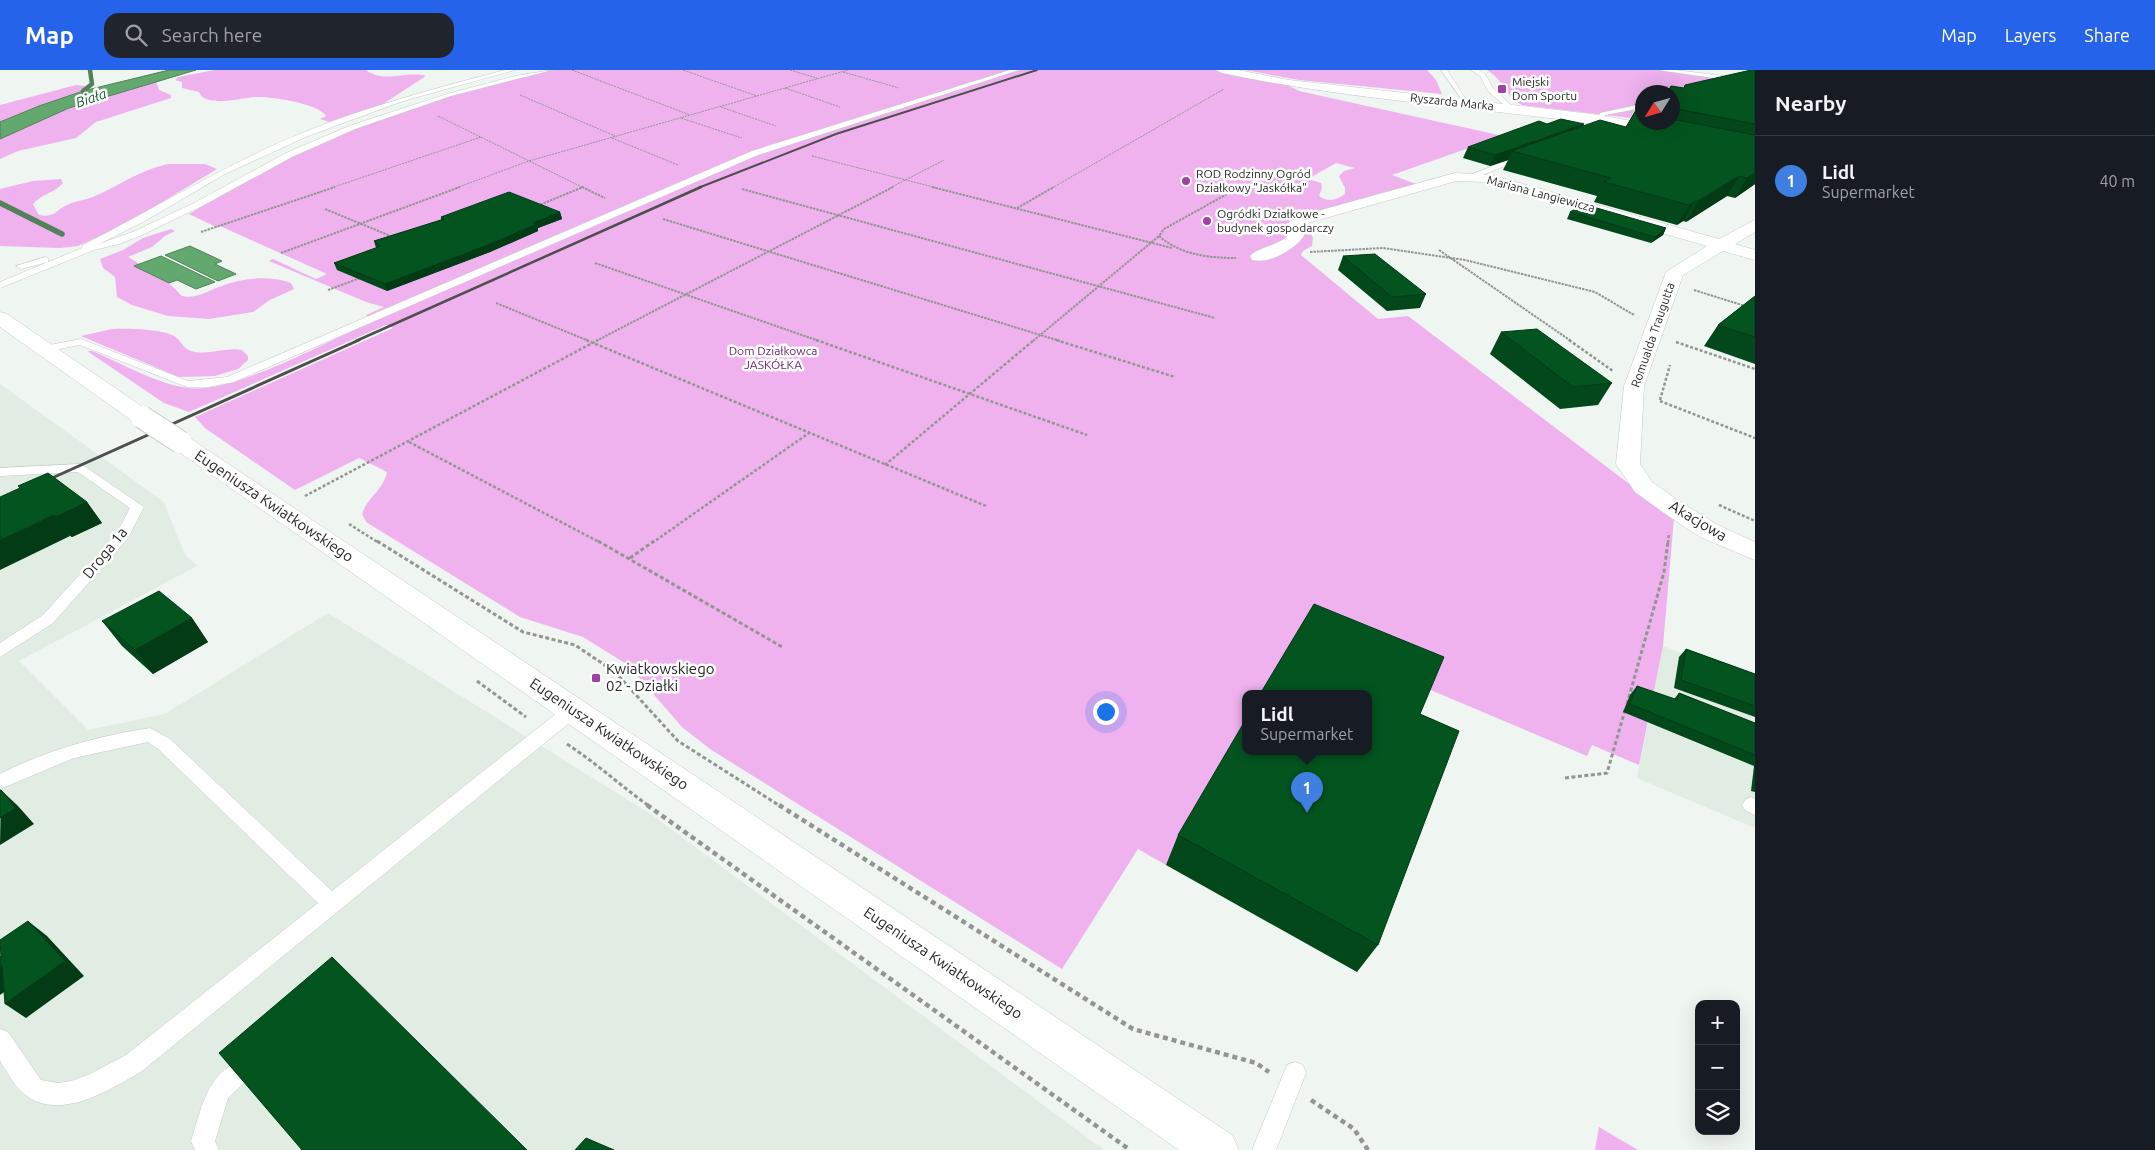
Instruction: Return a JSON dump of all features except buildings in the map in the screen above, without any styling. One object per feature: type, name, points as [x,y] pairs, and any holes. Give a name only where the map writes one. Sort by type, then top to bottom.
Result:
[{"type":"street","name":"Ryszarda Marka","points":[[1222,70],[1266,80],[1512,108],[1603,124],[1624,123],[1675,133]]},
{"type":"street","name":"Mariana Langiewicza","points":[[1258,256],[1291,242],[1296,236],[1294,225],[1302,220],[1455,176],[1469,176],[1509,184],[1755,255]]},
{"type":"street","name":"Romualda Traugutta","points":[[1643,487],[1628,464],[1634,386],[1675,272],[1755,225]]},
{"type":"street","name":"Eugeniusza Kwiatkowskiego","points":[[0,318],[142,417],[1218,1150]]},
{"type":"street","name":"Akacjowa","points":[[1643,487],[1709,531],[1755,552]]},
{"type":"lane","points":[[512,70],[402,100],[305,134],[222,172],[140,220],[86,247],[103,246],[193,208],[289,155],[365,123],[458,92],[549,70]]},
{"type":"lane","points":[[44,349],[81,342],[187,384],[208,384],[230,380],[755,153],[1016,70]]},
{"type":"lane","points":[[1444,70],[1467,103]]},
{"type":"lane","points":[[1474,70],[1483,75],[1484,80],[1498,97],[1512,108]]},
{"type":"lane","points":[[1661,70],[1752,82]]},
{"type":"lane","points":[[1752,82],[1755,75]]},
{"type":"lane","points":[[1722,88],[1752,82]]},
{"type":"lane","points":[[1603,124],[1602,114],[1635,107]]},
{"type":"lane","points":[[1469,176],[1533,154]]},
{"type":"lane","points":[[0,286],[94,247]]},
{"type":"lane","points":[[21,266],[74,256]]},
{"type":"lane","name":"Droga 1a","points":[[0,472],[81,468],[137,508],[124,535],[48,619],[0,651]]},
{"type":"lane","points":[[0,1040],[33,1088],[54,1093],[80,1091],[134,1063],[573,710]]},
{"type":"lane","points":[[0,782],[51,758],[123,739],[150,735],[164,744],[332,904]]},
{"type":"lane","points":[[206,1150],[203,1141],[219,1091],[238,1073]]},
{"type":"lane","points":[[1264,1150],[1292,1079]]},
{"type":"path","points":[[572,70],[690,115]]},
{"type":"path","points":[[683,70],[758,96]]},
{"type":"path","points":[[790,70],[818,79]]},
{"type":"path","points":[[281,253],[529,161],[848,70]]},
{"type":"path","points":[[842,72],[906,90]]},
{"type":"path","points":[[1016,208],[1246,76]]},
{"type":"path","points":[[784,88],[845,108]]},
{"type":"path","points":[[519,94],[616,136]]},
{"type":"path","points":[[720,106],[782,128]]},
{"type":"path","points":[[432,113],[606,199]]},
{"type":"path","points":[[680,118],[750,141],[744,148],[755,153]]},
{"type":"path","points":[[201,232],[481,137]]},
{"type":"path","points":[[612,138],[682,167]]},
{"type":"path","points":[[812,156],[1178,249],[1222,258],[1258,256]]},
{"type":"path","points":[[280,510],[593,343],[944,160]]},
{"type":"path","points":[[531,208],[583,187]]},
{"type":"path","points":[[742,189],[1215,318]]},
{"type":"path","points":[[886,465],[1159,236],[1164,229],[1228,194]]},
{"type":"path","points":[[325,209],[393,237]]},
{"type":"path","points":[[663,219],[1175,377]]},
{"type":"path","points":[[1159,236],[1165,243],[1178,249]]},
{"type":"path","points":[[1307,253],[1383,248],[1451,258],[1595,292],[1634,315]]},
{"type":"path","points":[[1439,250],[1634,386]]},
{"type":"path","points":[[595,263],[1087,435]]},
{"type":"path","points":[[328,290],[363,276]]},
{"type":"path","points":[[1671,283],[1746,307]]},
{"type":"path","points":[[496,303],[986,506]]},
{"type":"path","points":[[1674,350],[1676,342],[1755,369]]},
{"type":"path","points":[[1657,410],[1671,358]]},
{"type":"path","points":[[1660,401],[1755,438]]},
{"type":"path","points":[[630,558],[809,433]]},
{"type":"path","points":[[409,442],[630,558],[784,648]]},
{"type":"path","points":[[1565,778],[1607,773],[1664,572],[1673,508]]},
{"type":"path","points":[[345,521],[523,632],[575,646],[615,672],[678,741],[1133,1029],[1256,1063],[1292,1079],[1354,1129],[1368,1150]]},
{"type":"path","points":[[585,758],[601,767],[622,786],[1084,1115],[1130,1150]]},
{"type":"shaded area","points":[[0,384],[164,502],[185,555],[197,566],[19,661],[88,730],[165,714],[328,613],[652,815],[1104,1150],[0,1150]]},
{"type":"shaded area","points":[[1663,646],[1755,680],[1755,828],[1637,778]]},
{"type":"green space","points":[[215,70],[366,70],[380,76],[411,74],[426,76],[383,104],[329,122],[320,119],[326,116],[322,112],[306,105],[275,98],[259,97],[214,101],[201,96],[199,92],[182,88],[182,82],[175,80],[178,77]]},
{"type":"green space","name":"Dom Działkowca JASKÓŁKA","points":[[554,70],[1217,70],[1287,85],[1299,91],[1503,136],[1392,175],[1421,186],[1313,216],[1306,224],[1313,238],[1312,246],[1303,251],[1301,255],[1378,319],[1408,316],[1674,518],[1663,646],[1639,765],[1592,745],[1587,756],[1300,635],[1267,690],[1242,690],[1242,735],[1166,865],[1138,849],[1062,969],[710,749],[682,727],[628,665],[583,637],[520,617],[366,522],[362,514],[364,508],[383,483],[387,472],[359,458],[295,490],[205,428],[195,417],[393,328],[386,325],[189,412],[164,403],[87,351],[92,351],[176,386],[207,388],[255,375],[309,352],[375,320],[366,315],[384,307],[366,302],[269,261],[273,259],[316,279],[327,274],[189,214],[274,167],[339,135],[384,118],[481,87]],"holes":[[[1336,163],[1355,168],[1344,171],[1339,176],[1345,188],[1345,194],[1336,199],[1329,200],[1319,196],[1322,188],[1321,183],[1308,179]]]},
{"type":"green space","points":[[1245,70],[1427,70],[1436,80],[1442,94],[1299,80]]},
{"type":"green space","points":[[1487,70],[1655,70],[1734,80],[1680,90],[1680,85],[1635,85],[1635,109],[1630,118],[1522,105],[1511,96],[1493,74]]},
{"type":"green space","points":[[156,81],[159,90],[171,95],[171,98],[96,122],[76,138],[18,151],[0,159],[0,139],[69,108]]},
{"type":"green space","points":[[76,85],[85,86],[84,90],[0,122],[0,105]]},
{"type":"green space","points":[[169,164],[205,164],[217,169],[126,224],[78,246],[60,248],[0,246],[0,189],[33,181],[61,179],[63,183],[60,186],[33,204],[39,215],[45,216],[55,213],[73,202],[103,193],[149,170]]},
{"type":"green space","points":[[171,229],[175,231],[165,236],[152,247],[128,257],[140,264],[135,266],[169,283],[182,296],[196,296],[228,284],[264,278],[291,283],[294,289],[270,300],[253,312],[209,319],[168,316],[132,305],[117,297],[115,277],[103,268],[100,259],[123,250],[143,238]]},
{"type":"green space","points":[[112,329],[144,330],[169,334],[177,338],[188,350],[197,352],[242,350],[248,356],[248,360],[238,369],[215,376],[179,377],[81,336]]},
{"type":"green space","points":[[1599,1127],[1638,1150],[1595,1150]]},
{"type":"water","name":"Biała","points":[[169,70],[196,70],[69,108],[0,139],[0,122],[39,106],[83,91]]},
{"type":"water","points":[[190,246],[222,261],[215,264],[236,274],[218,281],[165,255]]},
{"type":"water","points":[[161,256],[215,282],[196,289],[177,280],[169,283],[134,266]]},
{"type":"waterway","name":"Biała","points":[[83,91],[92,84],[90,70]]},
{"type":"waterway","points":[[0,203],[62,234]]},
{"type":"railway","points":[[698,188],[836,134],[1037,70]]},
{"type":"railway","points":[[356,341],[701,187]]},
{"type":"railway","points":[[41,483],[359,340]]},
{"type":"place","name":"Miejski Dom Sportu","points":[[1502,89]]},
{"type":"place","name":"ROD Rodzinny Ogród Działkowy \"Jaskółka\"","points":[[1186,181]]},
{"type":"place","name":"Ogródki Działkowe - budynek gospodarczy","points":[[1207,221]]},
{"type":"place","name":"Kwiatkowskiego 02 - Działki","points":[[596,678]]},
{"type":"place","name":"Lidl","points":[[1307,813]]}]
